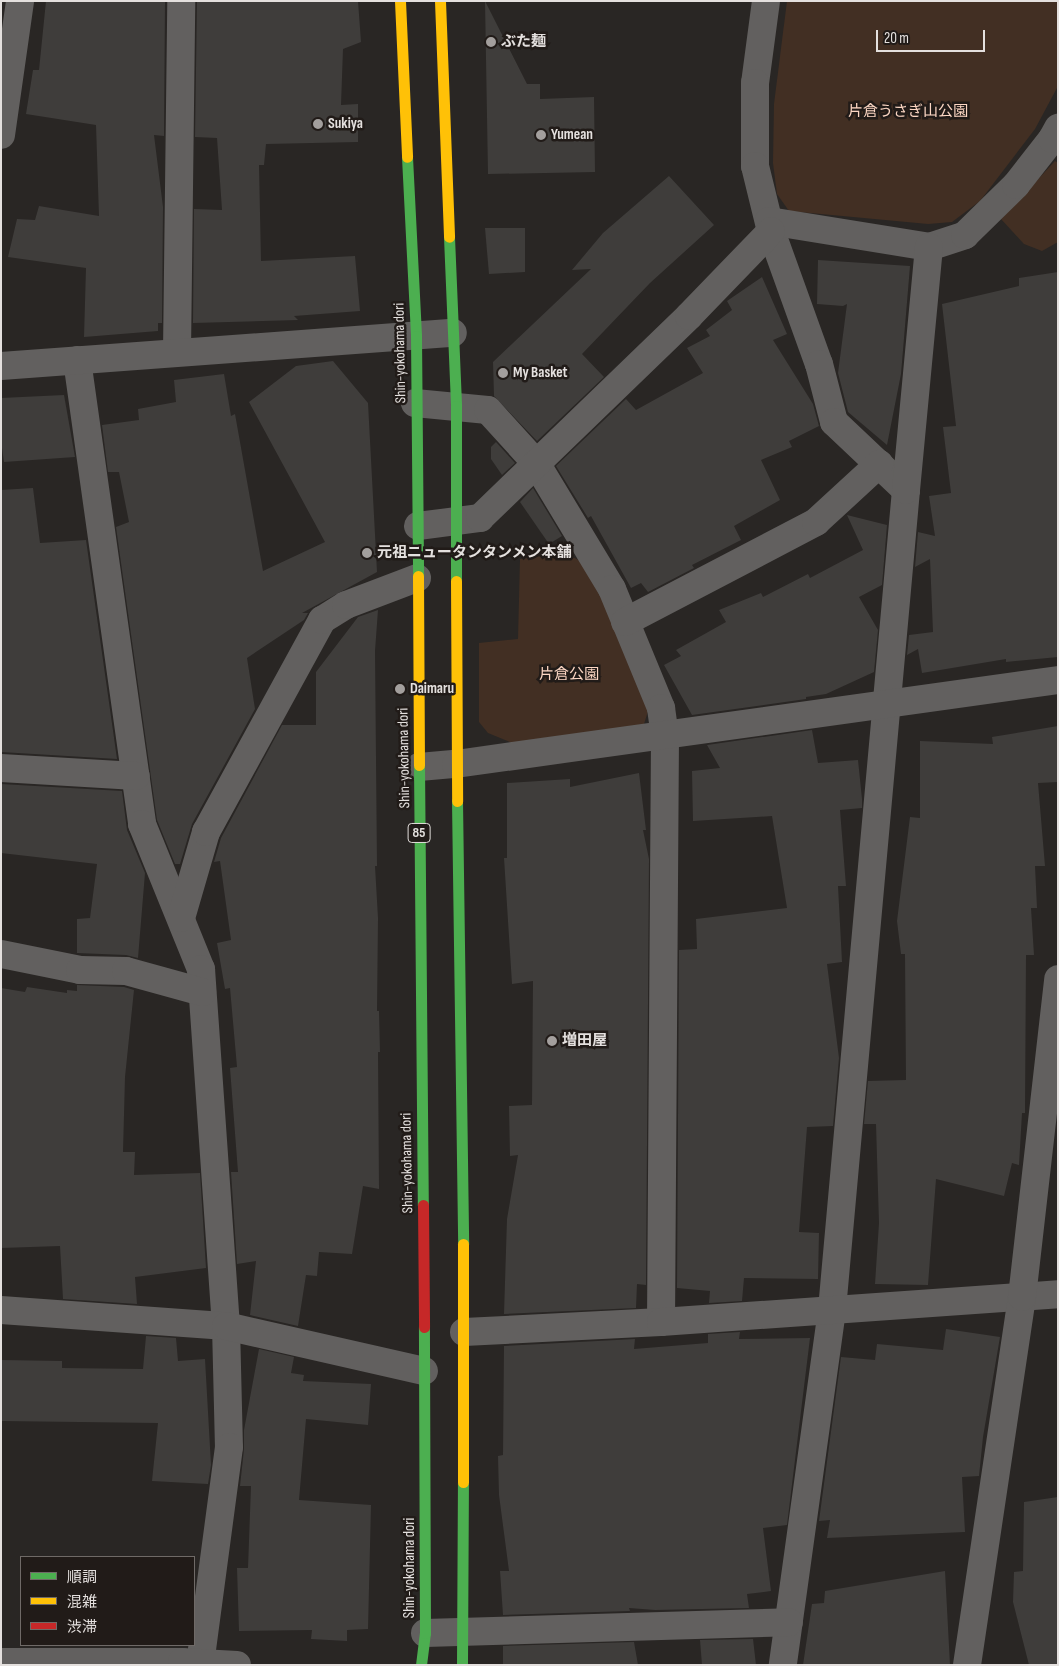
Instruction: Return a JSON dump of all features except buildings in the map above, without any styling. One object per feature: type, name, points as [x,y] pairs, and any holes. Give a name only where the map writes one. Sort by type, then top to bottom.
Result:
[{"type":"main road","name":"Shin-yokohama dori","points":[[400,1],[416,336],[425,1633],[421,1665]]},
{"type":"main road","points":[[440,1],[456,406],[456,764],[464,1332],[462,1665]]},
{"type":"street","points":[[1,135],[20,1]]},
{"type":"street","points":[[177,352],[181,1]]},
{"type":"street","points":[[766,1],[755,83],[755,166],[770,226],[820,364],[834,422],[906,490]]},
{"type":"street","points":[[770,226],[929,246],[965,236],[1016,185],[1052,139],[1058,128]]},
{"type":"street","points":[[418,526],[480,518],[689,316],[770,226]]},
{"type":"street","points":[[783,1665],[832,1310],[889,704],[906,490],[929,246]]},
{"type":"street","points":[[1,366],[453,333]]},
{"type":"street","points":[[77,360],[142,824],[201,969],[226,1326],[229,1447],[195,1626]]},
{"type":"street","points":[[415,403],[488,410],[536,464],[612,590],[660,708],[665,736],[661,1322]]},
{"type":"street","points":[[625,622],[816,522],[879,464]]},
{"type":"street","points":[[181,918],[206,832],[322,620],[346,605],[417,578]]},
{"type":"street","points":[[419,767],[456,764],[665,736],[1058,680]]},
{"type":"street","points":[[1,768],[136,776]]},
{"type":"street","points":[[1,954],[80,970],[126,971],[202,992]]},
{"type":"street","points":[[967,1665],[1022,1297],[1058,979]]},
{"type":"street","points":[[464,1332],[661,1322],[1058,1294]]},
{"type":"street","points":[[1,1310],[226,1326],[424,1371]]},
{"type":"street","points":[[425,1633],[789,1622]]},
{"type":"street","points":[[188,1663],[191,1646]]},
{"type":"street","points":[[1,1662],[237,1665]]},
{"type":"green space","name":"片倉うさぎ山公園","points":[[787,1],[1058,1],[1058,86],[1035,129],[980,201],[952,222],[928,224],[789,211],[777,194],[773,163],[774,104]]},
{"type":"green space","points":[[1055,161],[1058,163],[1058,242],[1042,251],[1024,244],[1001,219]]},
{"type":"green space","name":"片倉公園","points":[[564,553],[587,564],[649,708],[644,724],[515,744],[488,733],[479,722],[479,643],[518,639],[520,559]]},
{"type":"traffic: fast","points":[[407,157],[416,336],[418,576]]},
{"type":"traffic: fast","points":[[449,237],[456,406],[456,581]]},
{"type":"traffic: fast","points":[[419,765],[423,1205]]},
{"type":"traffic: fast","points":[[457,801],[463,1244]]},
{"type":"traffic: fast","points":[[421,1665],[425,1633],[424,1327]]},
{"type":"traffic: fast","points":[[462,1665],[463,1482]]},
{"type":"traffic: slow","points":[[400,1],[407,157]]},
{"type":"traffic: slow","points":[[440,1],[449,237]]},
{"type":"traffic: slow","points":[[418,576],[419,765]]},
{"type":"traffic: slow","points":[[456,581],[457,801]]},
{"type":"traffic: slow","points":[[463,1244],[463,1482]]},
{"type":"traffic: jam","points":[[423,1205],[424,1327]]},
{"type":"place","name":"ぶた麺","points":[[491,42]]},
{"type":"place","name":"Sukiya","points":[[318,124]]},
{"type":"place","name":"Yumean","points":[[541,135]]},
{"type":"place","name":"My Basket","points":[[503,373]]},
{"type":"place","name":"元祖ニュータンタンメン本舗","points":[[367,553]]},
{"type":"place","name":"Daimaru","points":[[400,689]]},
{"type":"place","name":"増田屋","points":[[552,1041]]}]
